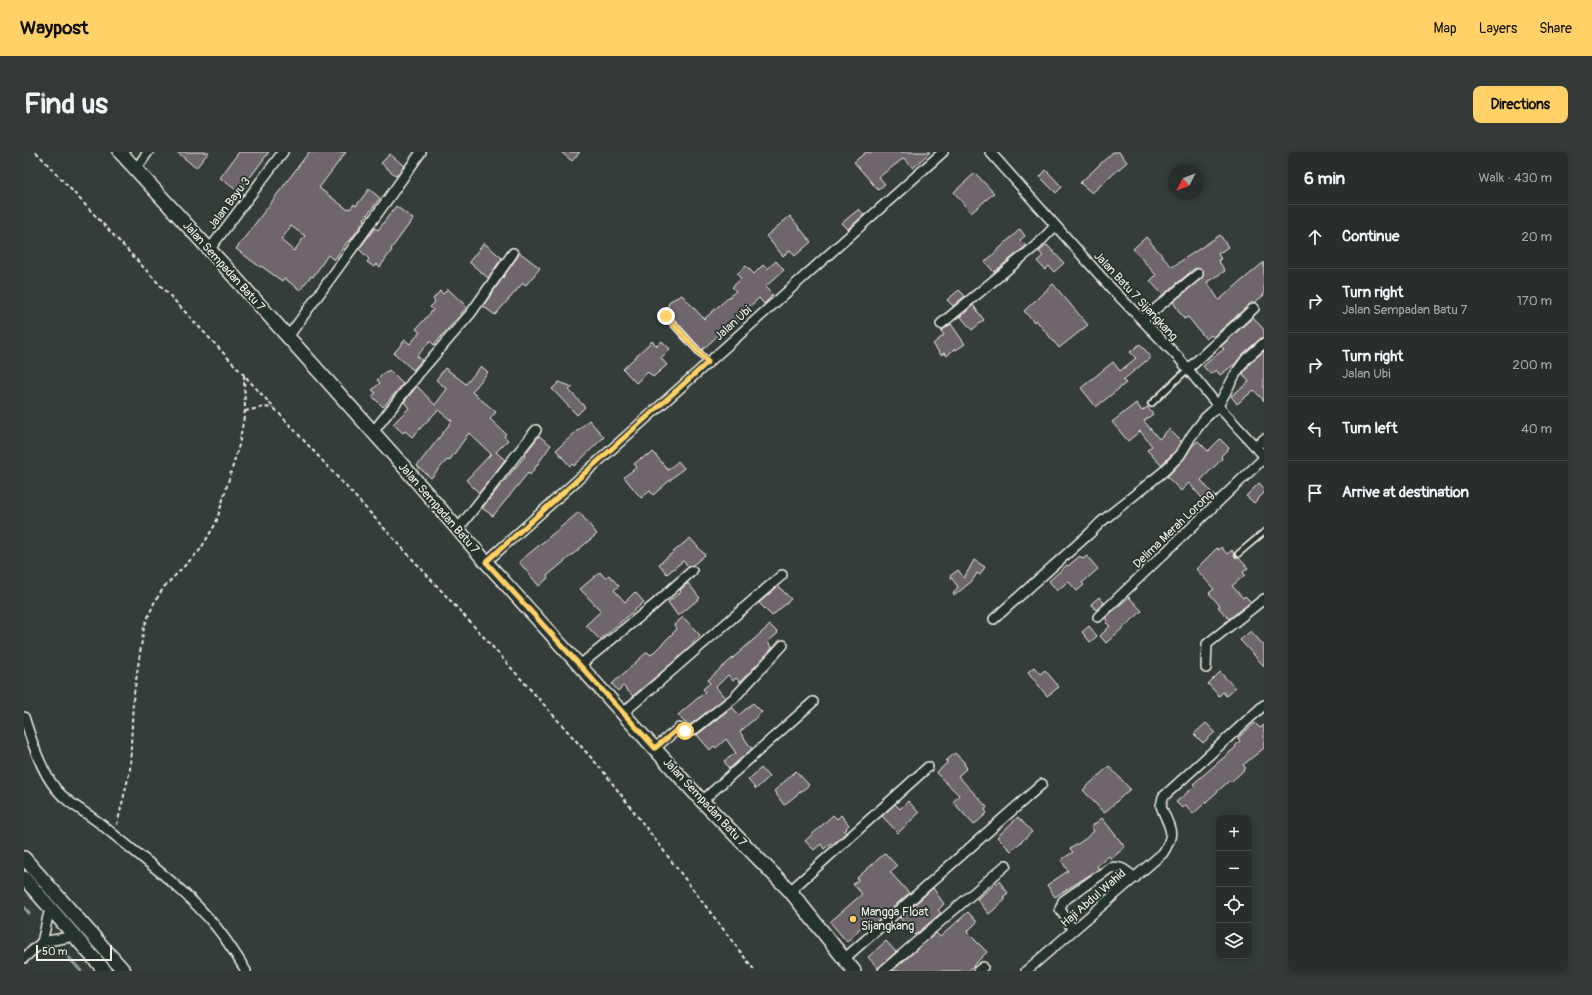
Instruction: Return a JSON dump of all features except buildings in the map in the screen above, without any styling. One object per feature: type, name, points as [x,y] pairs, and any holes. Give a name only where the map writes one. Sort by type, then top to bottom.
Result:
[{"type":"street","name":"Jalan Sempadan Batu 7","points":[[120,152],[288,337],[486,562],[702,801],[790,891],[854,971]]},
{"type":"street","points":[[136,169],[148,152]]},
{"type":"street","name":"Jalan Bayu 3","points":[[209,250],[283,152]]},
{"type":"street","points":[[288,337],[384,206],[420,152]]},
{"type":"street","name":"Jalan Ubi","points":[[486,562],[943,152]]},
{"type":"street","name":"Jalan Batu 7 Sijangkang","points":[[990,152],[1112,290],[1188,370],[1264,457]]},
{"type":"street","points":[[941,324],[1038,244],[1055,226]]},
{"type":"street","points":[[372,432],[420,372],[471,313],[512,253]]},
{"type":"street","points":[[1142,320],[1198,274]]},
{"type":"street","points":[[1188,370],[1254,308]]},
{"type":"street","points":[[994,619],[1089,534],[1100,522],[1163,472],[1180,455],[1196,429],[1218,406],[1243,364],[1264,343]]},
{"type":"street","points":[[458,529],[536,430]]},
{"type":"street","points":[[1256,447],[1264,440]]},
{"type":"street","name":"Delima Merah Lorong","points":[[1098,617],[1264,457]]},
{"type":"street","points":[[580,665],[654,605],[692,571]]},
{"type":"street","points":[[623,712],[782,575]]},
{"type":"street","points":[[1206,668],[1207,644],[1264,599]]},
{"type":"street","points":[[655,748],[679,728],[685,731],[692,731],[734,698],[782,645]]},
{"type":"street","points":[[702,801],[813,702]]},
{"type":"street","name":"Haji Abdul Wahid","points":[[1026,971],[1164,853],[1171,840],[1171,828],[1161,806],[1163,797],[1264,706]]},
{"type":"street","points":[[24,717],[36,750],[55,788],[65,800],[87,814],[114,835],[178,888],[196,905],[217,928],[246,971]]},
{"type":"street","points":[[790,891],[928,767]]},
{"type":"street","points":[[844,959],[1042,784]]},
{"type":"street","points":[[24,858],[124,971]]},
{"type":"street","points":[[883,971],[1006,865]]},
{"type":"street","points":[[1073,930],[1060,909],[1063,901],[1110,868],[1116,866],[1123,868],[1134,878]]},
{"type":"street","points":[[24,878],[105,971]]},
{"type":"street","points":[[42,942],[50,908]]},
{"type":"street","points":[[24,958],[42,942],[75,936]]},
{"type":"lane","points":[[666,316],[708,362]]},
{"type":"lane","points":[[1151,404],[1188,370]]},
{"type":"lane","points":[[1238,554],[1264,532]]},
{"type":"path","points":[[36,152],[244,374],[482,634],[603,772],[755,971]]},
{"type":"path","points":[[114,835],[130,770],[133,700],[144,627],[154,603],[164,586],[200,550],[216,523],[239,445],[245,411],[244,374]]},
{"type":"path","points":[[245,411],[264,407],[274,408]]},
{"type":"waterway","points":[[24,907],[29,913]]},
{"type":"waterway","points":[[61,949],[81,971]]},
{"type":"place","name":"Mangga Float Sijangkang","points":[[853,919]]},
{"type":"route","points":[[666,316],[708,362],[486,562],[655,748],[679,728],[685,731]]}]
